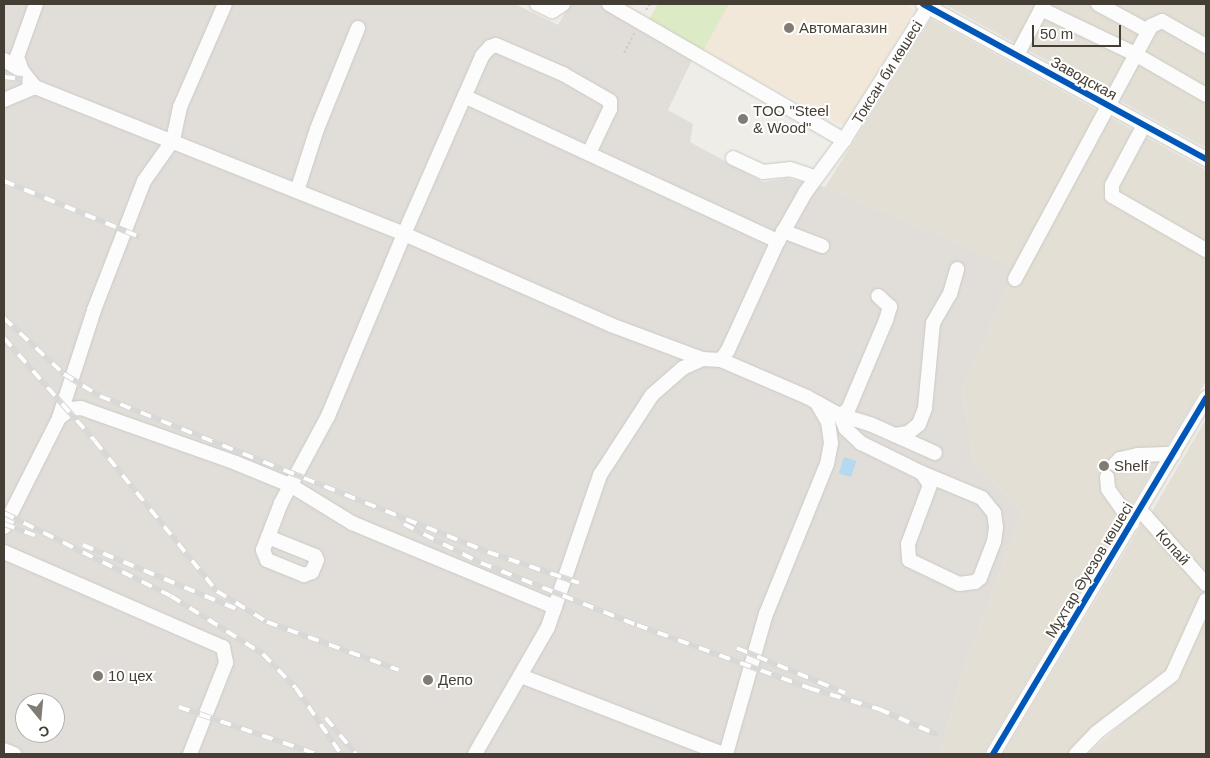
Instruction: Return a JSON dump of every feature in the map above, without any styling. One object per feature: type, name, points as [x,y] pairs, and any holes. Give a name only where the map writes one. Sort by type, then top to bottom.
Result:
[{"type":"street","points":[[4,527],[59,418],[94,310],[144,180],[173,140],[180,107],[225,4]]},
{"type":"street","points":[[536,4],[552,11],[563,4]]},
{"type":"street","points":[[609,4],[844,140]]},
{"type":"street","points":[[37,5],[17,57],[22,71],[35,87],[173,140],[404,234],[611,325],[702,359],[721,360],[817,402],[840,416],[870,424],[934,453]]},
{"type":"street","name":"Токсан би көшесі","points":[[721,360],[728,350],[780,236],[815,177],[844,140],[927,5]]},
{"type":"street","name":"Заводская","points":[[927,5],[1206,159]]},
{"type":"street","points":[[1102,5],[1148,31]]},
{"type":"street","points":[[1016,55],[1043,6],[1135,54],[1206,95]]},
{"type":"street","points":[[1015,279],[1135,54],[1154,23],[1162,21],[1206,46]]},
{"type":"street","points":[[297,191],[317,129],[358,28]]},
{"type":"street","points":[[268,537],[290,485],[328,416],[404,234],[466,97],[482,56],[490,47],[503,46],[530,58],[610,101],[608,116],[589,153]]},
{"type":"street","points":[[4,60],[22,71]]},
{"type":"street","points":[[4,93],[35,87]]},
{"type":"street","points":[[4,100],[35,87]]},
{"type":"street","points":[[466,97],[780,236],[822,246]]},
{"type":"street","points":[[1144,125],[1112,185],[1112,196],[1206,250]]},
{"type":"street","points":[[733,158],[763,172],[790,169],[815,177]]},
{"type":"street","points":[[895,435],[908,432],[919,424],[925,408],[933,322],[950,294],[957,269]]},
{"type":"street","points":[[840,416],[848,410],[886,320],[890,307],[878,296]]},
{"type":"street","points":[[475,754],[548,627],[600,475],[652,395],[683,368],[702,359]]},
{"type":"street","name":"Мұхтар Әуезов көшесі","points":[[993,754],[1206,398]]},
{"type":"street","points":[[521,676],[724,754],[766,614],[827,464],[831,443],[828,422],[817,402]]},
{"type":"street","points":[[59,418],[70,409],[80,408],[103,414],[290,485],[352,523],[555,607]]},
{"type":"street","points":[[840,416],[846,429],[861,442],[922,473],[982,498],[994,513],[996,526],[994,542],[980,578],[975,582],[959,584],[909,560],[908,544],[930,485],[922,473]]},
{"type":"street","points":[[1115,464],[1120,459],[1138,454],[1174,454]]},
{"type":"street","points":[[1108,477],[1108,489],[1132,523]]},
{"type":"street","name":"Копай","points":[[1140,510],[1206,584]]},
{"type":"street","points":[[4,552],[223,647],[226,663],[190,754]]},
{"type":"street","points":[[1076,754],[1096,733],[1172,675],[1206,600]]},
{"type":"street","points":[[4,750],[14,754]]},
{"type":"shaded area","points":[[4,4],[515,4],[558,25],[570,4],[598,4],[693,58],[668,110],[693,124],[690,142],[763,182],[786,178],[825,187],[1016,268],[962,391],[974,464],[1023,511],[963,671],[940,754],[4,754]]},
{"type":"shaded area","points":[[729,4],[904,4],[915,10],[844,126],[703,51]]},
{"type":"shaded area","points":[[944,4],[1206,4],[1206,148]]},
{"type":"shaded area","points":[[931,19],[1206,170],[1206,381],[983,754],[940,754],[963,671],[1023,511],[974,464],[962,391],[1016,268],[825,187]]},
{"type":"shaded area","points":[[1206,419],[1206,574],[1151,513]]},
{"type":"shaded area","points":[[1143,522],[1205,590],[1168,672],[1068,754],[1003,754]]},
{"type":"shaded area","points":[[1206,613],[1206,754],[1087,754],[1176,677]]},
{"type":"green space","points":[[658,4],[729,4],[703,51],[649,20]]},
{"type":"water","points":[[844,457],[856,461],[851,477],[839,473]]},
{"type":"railway","points":[[4,77],[23,79]]},
{"type":"railway","points":[[4,181],[140,237]]},
{"type":"railway","points":[[4,318],[64,374],[100,396],[488,552],[579,583]]},
{"type":"railway","points":[[4,338],[95,441],[217,591],[267,622],[399,670]]},
{"type":"railway","points":[[4,513],[171,596],[263,654],[296,688],[341,754]]},
{"type":"railway","points":[[4,524],[35,535]]},
{"type":"railway","points":[[404,524],[481,563],[637,625],[809,688],[879,709],[938,735]]},
{"type":"railway","points":[[83,545],[237,609]]},
{"type":"railway","points":[[737,648],[845,693]]},
{"type":"railway","points":[[179,707],[316,754]]},
{"type":"railway","points":[[326,718],[356,754]]},
{"type":"cycle path","points":[[923,4],[1206,159]]},
{"type":"cycle path","points":[[993,754],[1206,398]]},
{"type":"place","name":"Автомагазин","points":[[789,28]]},
{"type":"place","name":"TOO \"Steel & Wood\"","points":[[743,119]]},
{"type":"place","name":"Shelf","points":[[1104,466]]},
{"type":"place","name":"10 цех","points":[[98,676]]},
{"type":"place","name":"Депо","points":[[428,680]]}]
